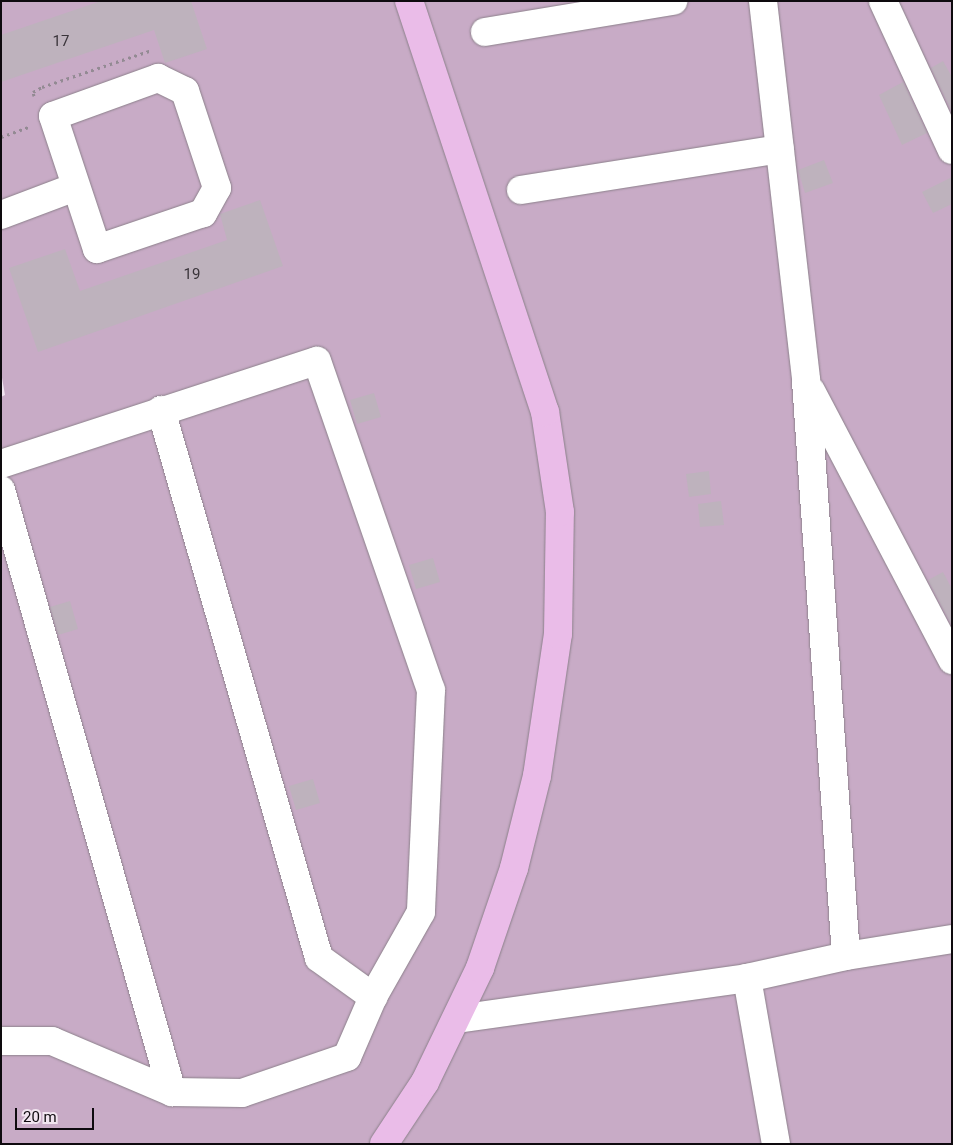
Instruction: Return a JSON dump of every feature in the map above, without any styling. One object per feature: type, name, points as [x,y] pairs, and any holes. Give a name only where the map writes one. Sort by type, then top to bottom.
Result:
[{"type":"main road","points":[[384,1144],[425,1082],[458,1019],[480,968],[514,868],[537,776],[558,634],[560,512],[544,412],[409,1]]},
{"type":"lane","points":[[485,32],[673,1]]},
{"type":"lane","points":[[763,1],[806,381],[846,956]]},
{"type":"lane","points":[[883,1],[952,150]]},
{"type":"lane","points":[[158,78],[185,92],[217,188],[203,213],[97,249],[76,187],[53,116],[158,78]]},
{"type":"lane","points":[[521,190],[780,149]]},
{"type":"lane","points":[[1,215],[76,187]]},
{"type":"lane","points":[[1,464],[161,410],[317,361],[431,690],[421,912],[373,996],[346,1057],[242,1093],[172,1092],[52,1041],[1,1041]]},
{"type":"lane","points":[[806,381],[952,660]]},
{"type":"lane","points":[[161,410],[319,958],[373,996]]},
{"type":"lane","points":[[1,490],[172,1092]]},
{"type":"lane","points":[[458,1019],[747,978],[846,956],[952,939]]},
{"type":"lane","points":[[747,978],[776,1144]]},
{"type":"shaded area","points":[[1,1],[952,1],[952,1144],[1,1144],[1,397],[5,395],[1,372]]},
{"type":"building","points":[[101,1],[191,1],[207,49],[165,63],[154,30],[1,82],[1,35]]},
{"type":"building","points":[[943,61],[952,77],[952,112],[931,68]]},
{"type":"building","points":[[903,82],[927,133],[902,145],[879,95]]},
{"type":"building","points":[[824,160],[833,183],[805,193],[798,170]]},
{"type":"building","points":[[952,177],[952,204],[933,213],[922,192]]},
{"type":"building","points":[[260,200],[283,266],[38,352],[9,268],[65,249],[80,291],[227,240],[220,214]]},
{"type":"building","points":[[374,393],[381,417],[357,424],[350,400]]},
{"type":"building","points":[[709,471],[711,494],[689,497],[686,474]]},
{"type":"building","points":[[721,501],[724,525],[700,527],[698,504]]},
{"type":"building","points":[[433,558],[440,582],[416,589],[409,565]]},
{"type":"building","points":[[943,572],[952,589],[952,626],[928,580]]},
{"type":"building","points":[[70,601],[78,629],[58,635],[50,607]]},
{"type":"building","points":[[313,779],[320,803],[296,810],[289,786]]}]
